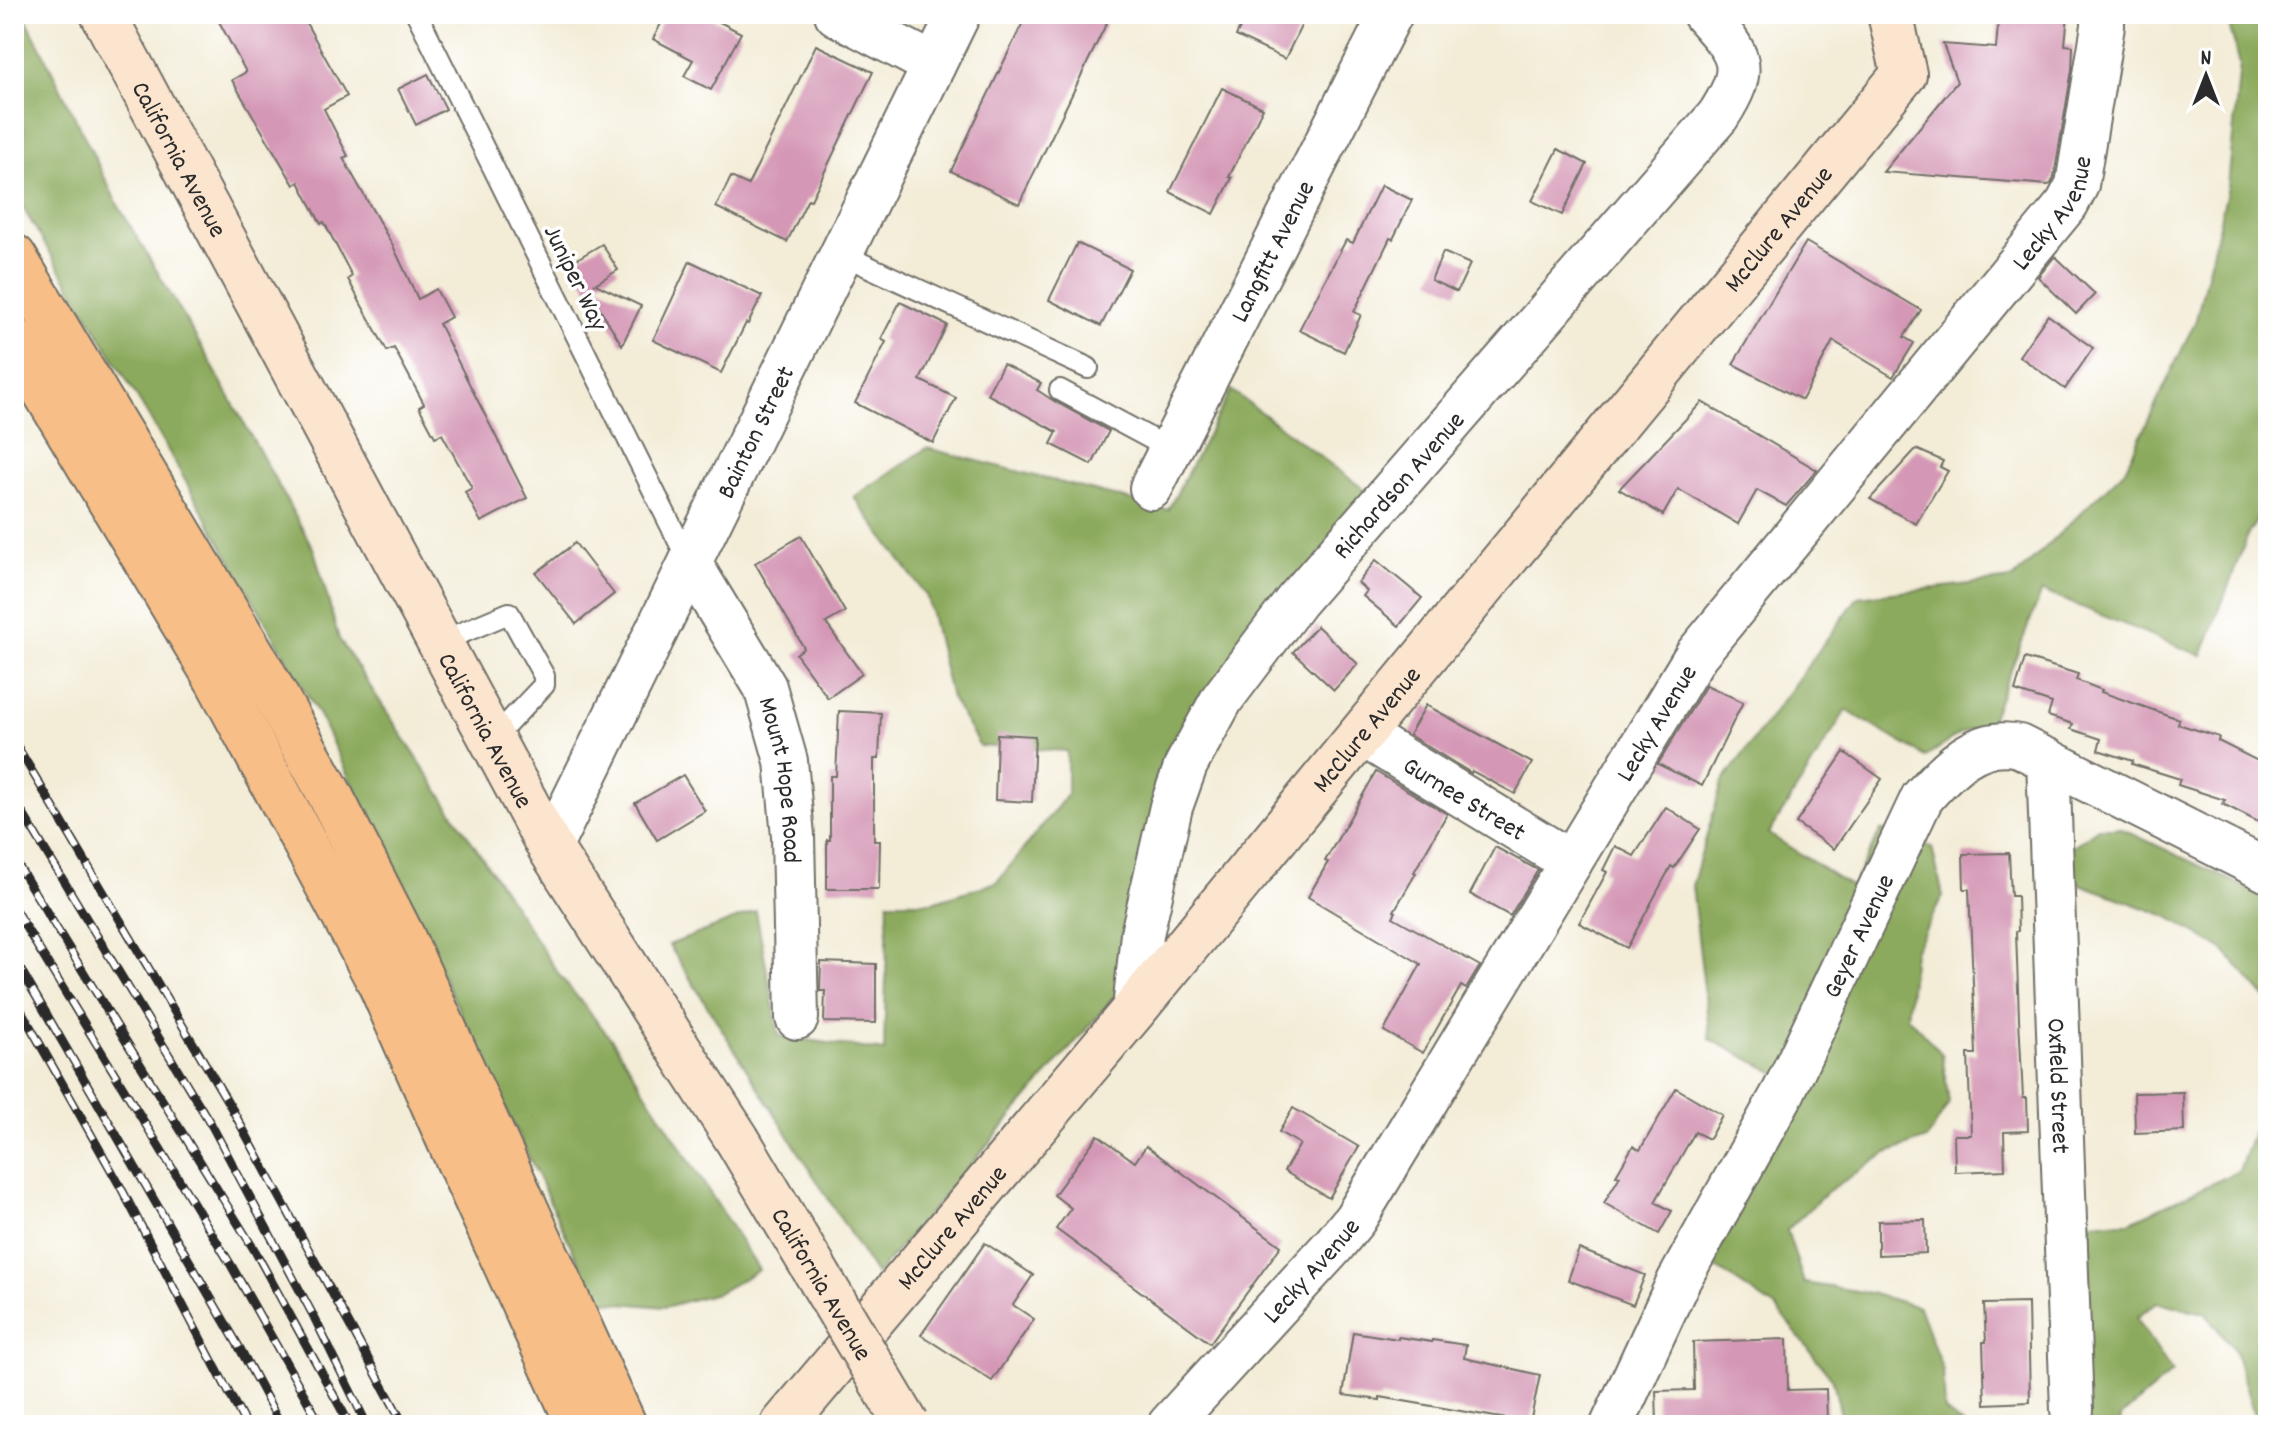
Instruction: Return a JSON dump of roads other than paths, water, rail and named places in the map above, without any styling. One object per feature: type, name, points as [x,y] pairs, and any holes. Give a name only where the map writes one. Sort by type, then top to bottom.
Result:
[{"type":"highway","points":[[14,257],[246,643],[327,789],[402,936],[579,1425]]},
{"type":"highway","points":[[14,340],[218,681],[380,983],[483,1164],[624,1425]]},
{"type":"street","name":"California Avenue","points":[[103,14],[550,848],[737,1139],[907,1425]]},
{"type":"street","points":[[836,14],[934,65]]},
{"type":"street","name":"Bainton Street","points":[[550,848],[959,14]]},
{"type":"street","name":"Langfitt Avenue","points":[[1151,488],[1391,14]]},
{"type":"street","name":"Richardson Avenue","points":[[1134,1010],[1142,934],[1171,807],[1186,765],[1222,699],[1296,601],[1718,116],[1733,92],[1738,77],[1737,65],[1727,40],[1704,14]]},
{"type":"street","name":"McClure Avenue","points":[[783,1425],[1134,1010],[1904,74],[1890,14]]},
{"type":"street","name":"Lecky Avenue","points":[[1169,1425],[1355,1219],[1696,655],[2067,204],[2077,185],[2103,14]]},
{"type":"street","name":"Mount Hope Road","points":[[690,563],[765,687],[786,761],[793,836],[797,1018]]},
{"type":"street","name":"Gurnee Street","points":[[1361,734],[1571,862]]},
{"type":"street","name":"Geyer Avenue","points":[[1612,1425],[1678,1282],[1784,1091],[1922,798],[1956,763],[1990,745],[2005,742],[2019,746],[2268,871]]},
{"type":"street","name":"Oxfield Street","points":[[2048,760],[2072,1410]]},
{"type":"lane","name":"Juniper Way","points":[[417,14],[690,563]]},
{"type":"lane","points":[[841,254],[1088,368]]},
{"type":"lane","points":[[1060,390],[1172,450]]},
{"type":"lane","points":[[440,642],[509,613],[544,676],[544,685],[492,740]]},
{"type":"railway","points":[[14,741],[232,1109],[404,1425]]},
{"type":"railway","points":[[14,799],[212,1126],[314,1317],[367,1425]]},
{"type":"railway","points":[[14,859],[255,1251],[350,1425]]},
{"type":"railway","points":[[14,908],[231,1265],[321,1425]]},
{"type":"railway","points":[[14,958],[281,1425]]},
{"type":"railway","points":[[14,998],[119,1184],[246,1425]]}]
